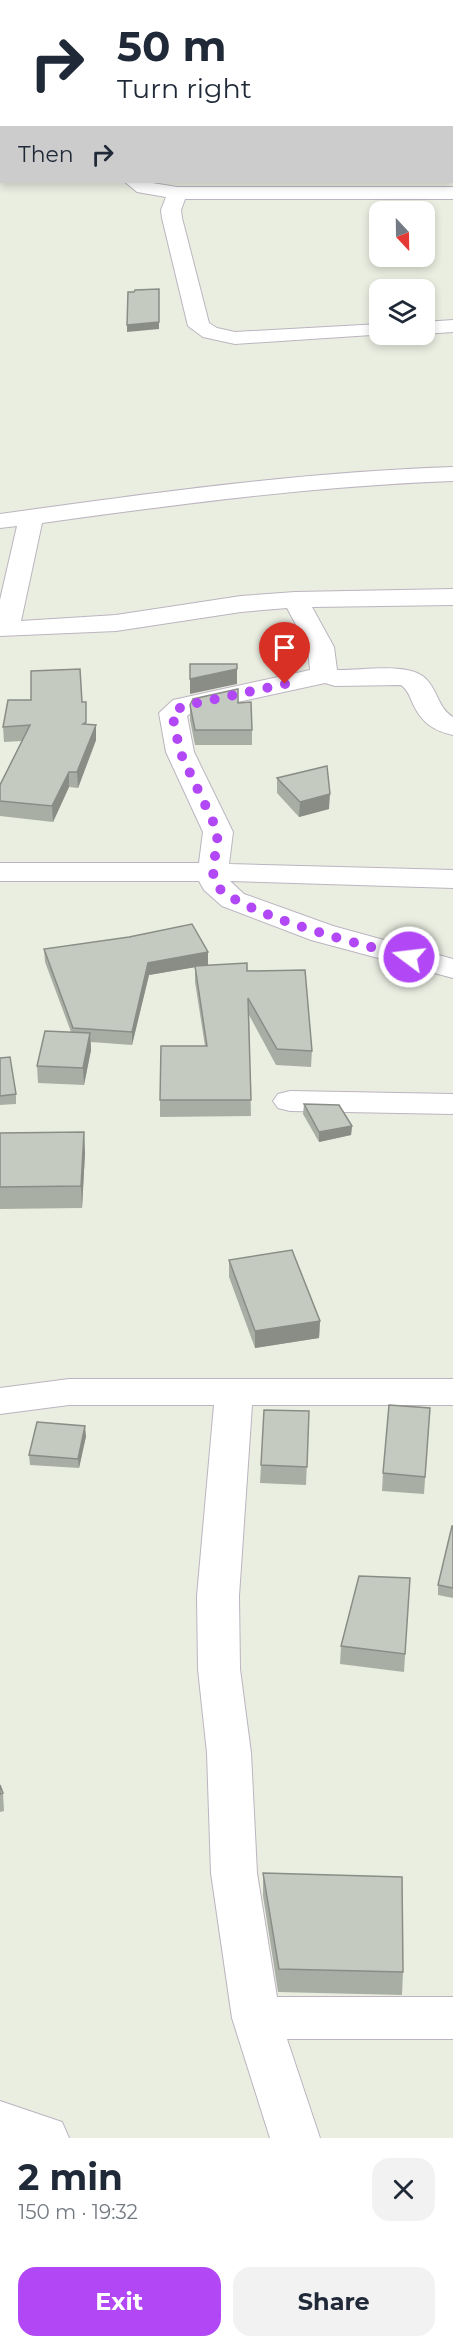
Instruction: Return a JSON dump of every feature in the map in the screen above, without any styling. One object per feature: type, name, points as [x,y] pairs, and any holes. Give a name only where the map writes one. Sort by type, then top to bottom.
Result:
[{"type":"street","points":[[136,183],[144,188],[177,193],[324,191],[453,193]]},
{"type":"street","points":[[177,193],[171,210],[172,218],[199,326],[210,333],[235,338],[369,331]]},
{"type":"street","points":[[435,327],[453,326]]},
{"type":"street","points":[[0,522],[169,498],[366,477],[453,474]]},
{"type":"street","points":[[31,518],[6,630],[116,623],[218,607],[295,600],[453,597]]},
{"type":"street","points":[[295,600],[321,647],[323,673],[326,675]]},
{"type":"street","points":[[447,720],[418,684],[405,676],[335,678],[326,675],[183,706],[172,713],[180,752],[218,832],[213,872],[215,884],[233,900],[322,933],[453,969]]},
{"type":"street","points":[[0,872],[213,872],[453,879]]},
{"type":"street","points":[[290,1101],[453,1104]]},
{"type":"street","points":[[0,1401],[69,1392],[453,1392]]},
{"type":"street","points":[[234,1393],[218,1596],[219,1669],[229,1753],[234,1873],[256,2018],[295,2138]]},
{"type":"street","points":[[256,2018],[453,2018]]},
{"type":"street","points":[[0,2124],[44,2138]]},
{"type":"building","points":[[159,289],[159,322],[127,325],[128,292]]},
{"type":"building","points":[[190,664],[237,664],[237,669],[190,679]]},
{"type":"building","points":[[80,669],[82,702],[86,702],[86,722],[83,724],[96,725],[77,772],[69,772],[52,806],[0,801],[0,785],[30,725],[3,727],[8,700],[31,700],[31,671]]},
{"type":"building","points":[[238,689],[238,703],[251,702],[252,730],[195,730],[190,705],[193,699]]},
{"type":"building","points":[[327,766],[330,794],[300,802],[277,778]]},
{"type":"building","points":[[192,924],[208,952],[148,963],[132,1032],[73,1028],[44,949],[129,937]]},
{"type":"building","points":[[247,963],[247,971],[305,970],[312,1051],[277,1049],[248,998],[251,1100],[160,1100],[161,1046],[207,1046],[195,966]]},
{"type":"building","points":[[45,1031],[90,1033],[83,1068],[37,1066]]},
{"type":"building","points":[[10,1057],[16,1094],[0,1096],[0,1058]]},
{"type":"building","points":[[304,1104],[339,1105],[352,1126],[319,1132]]},
{"type":"building","points":[[84,1132],[81,1186],[0,1187],[0,1133]]},
{"type":"building","points":[[292,1250],[320,1321],[255,1331],[229,1260]]},
{"type":"building","points":[[389,1405],[430,1408],[425,1477],[383,1473]]},
{"type":"building","points":[[264,1410],[309,1411],[307,1467],[261,1465]]},
{"type":"building","points":[[37,1422],[85,1426],[78,1459],[29,1455]]},
{"type":"building","points":[[453,1526],[453,1588],[438,1585]]},
{"type":"building","points":[[359,1576],[410,1578],[405,1654],[341,1646]]},
{"type":"building","points":[[263,1873],[402,1877],[403,1972],[279,1969]]},
{"type":"route","points":[[285,684],[183,706],[172,713],[180,752],[218,832],[213,872],[215,884],[221,892],[233,900],[322,933],[409,957]]}]
